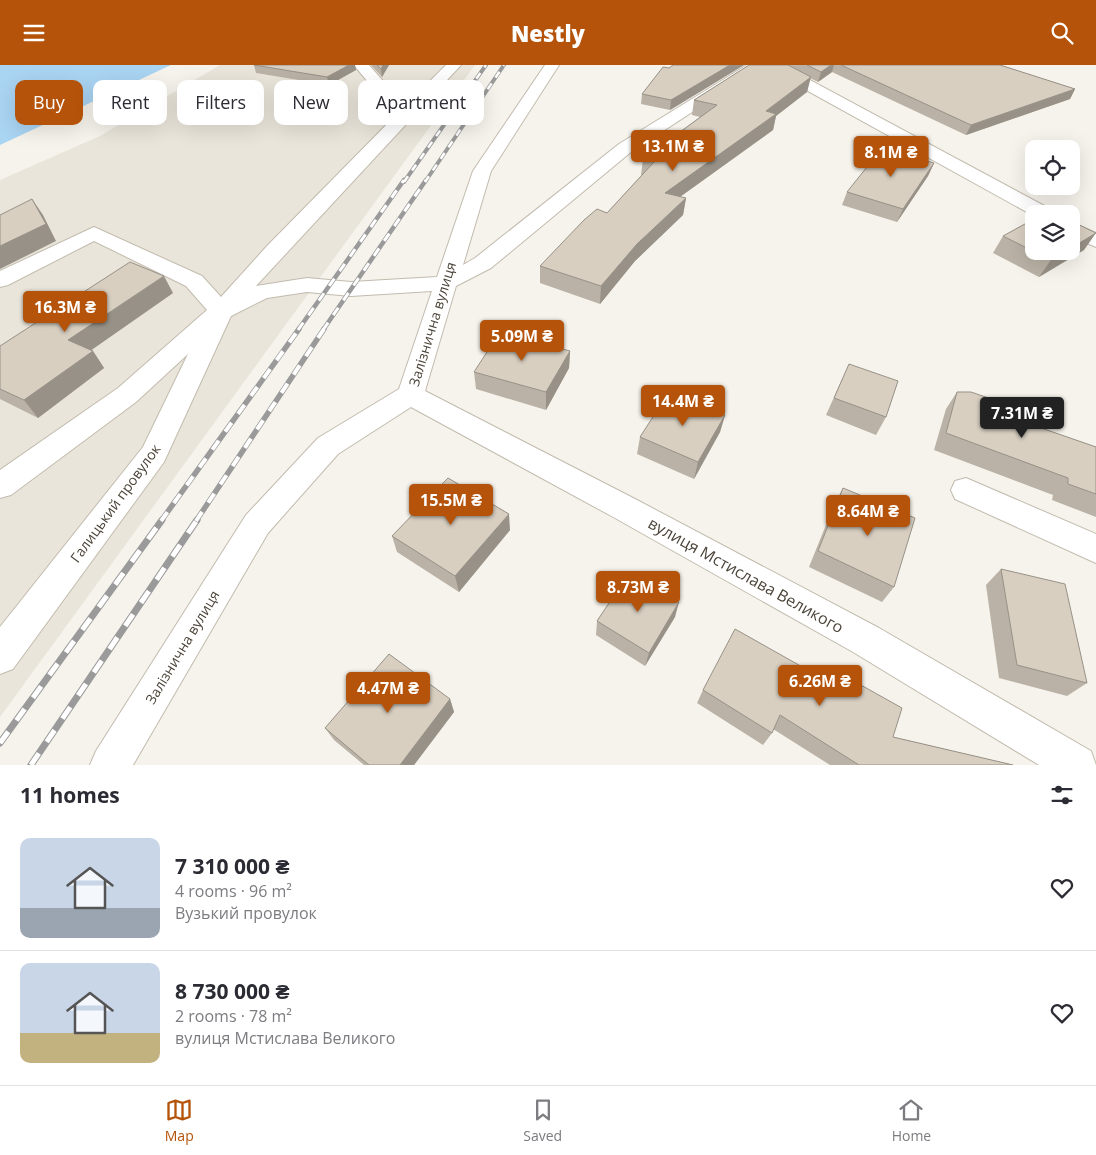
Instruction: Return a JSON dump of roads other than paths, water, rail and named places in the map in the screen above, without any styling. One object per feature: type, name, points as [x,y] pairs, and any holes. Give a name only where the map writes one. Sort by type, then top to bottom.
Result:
[{"type":"street","points":[[360,65],[373,80]]},
{"type":"street","points":[[440,80],[454,65]]},
{"type":"street","name":"Залізнична вулиця","points":[[110,765],[257,524],[328,446],[410,395],[482,171],[552,65]]},
{"type":"street","points":[[221,311],[261,292],[307,285],[351,289],[445,283],[483,263],[625,148],[757,65]]},
{"type":"street","points":[[771,65],[1028,205]]},
{"type":"street","points":[[0,486],[127,395],[221,311],[294,231],[397,125]]},
{"type":"street","points":[[0,280],[94,233],[194,281],[221,311]]},
{"type":"street","points":[[1080,233],[1096,241]]},
{"type":"street","name":"Галицький провулок","points":[[0,656],[154,454],[221,311]]},
{"type":"street","name":"вулиця Мстислава Великого","points":[[410,395],[626,509],[866,641],[1077,765]]},
{"type":"street","points":[[966,490],[1096,549]]},
{"type":"water","points":[[0,65],[171,65],[139,80],[93,80],[93,101],[83,106],[83,80],[15,80],[15,125],[43,125],[0,145]]},
{"type":"railway","points":[[404,182],[486,65]]},
{"type":"railway","points":[[425,182],[504,65]]},
{"type":"railway","points":[[298,330],[404,180]]},
{"type":"railway","points":[[323,330],[426,180]]},
{"type":"railway","points":[[161,521],[299,329]]},
{"type":"railway","points":[[196,521],[324,329]]},
{"type":"railway","points":[[0,743],[162,520]]},
{"type":"railway","points":[[31,765],[197,520]]}]
